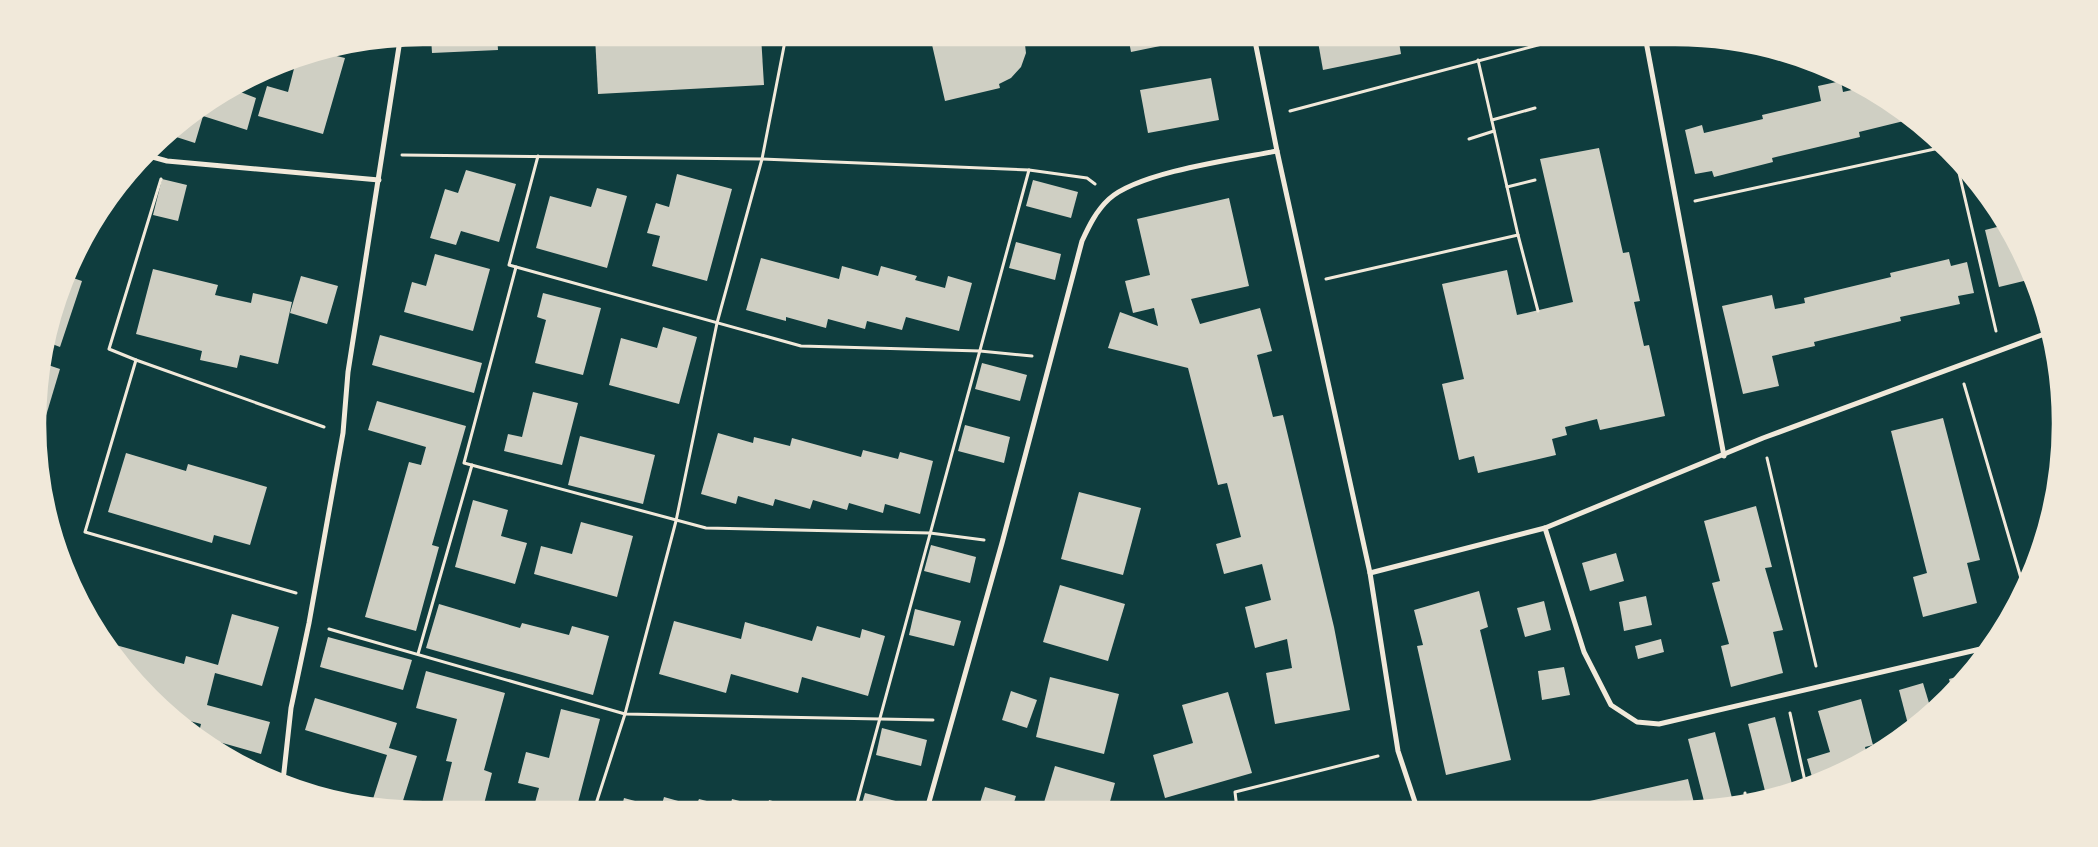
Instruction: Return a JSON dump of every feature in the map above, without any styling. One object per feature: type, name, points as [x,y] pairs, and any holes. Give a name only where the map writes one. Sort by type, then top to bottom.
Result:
[{"type":"street","points":[[1256,45],[1277,151],[1370,574],[1398,751],[1415,802]]},
{"type":"street","points":[[1647,45],[1724,456]]},
{"type":"street","points":[[284,775],[291,708],[309,623],[343,433],[348,372],[399,46]]},
{"type":"street","points":[[929,802],[1002,542],[1082,241],[1099,210],[1110,198],[1155,176],[1277,151]]},
{"type":"street","points":[[155,158],[167,161],[379,180]]},
{"type":"street","points":[[1370,574],[1545,528],[1724,456],[1763,438],[2001,352],[2042,335]]},
{"type":"street","points":[[1545,528],[1584,652],[1611,705],[1637,722],[1659,724],[1978,650]]},
{"type":"path","points":[[597,802],[625,714],[676,521],[716,323],[762,159],[784,45]]},
{"type":"path","points":[[1270,116],[1537,45]]},
{"type":"path","points":[[1478,60],[1518,235],[1538,310]]},
{"type":"path","points":[[1492,120],[1535,108]]},
{"type":"path","points":[[1468,139],[1494,131]]},
{"type":"path","points":[[1677,204],[1935,149]]},
{"type":"path","points":[[383,155],[762,159],[1029,170],[1087,178],[1110,198]]},
{"type":"path","points":[[538,156],[509,266],[801,346],[980,351],[1052,358]]},
{"type":"path","points":[[167,161],[109,349],[343,433]]},
{"type":"path","points":[[857,802],[1029,170]]},
{"type":"path","points":[[1959,174],[2001,352]]},
{"type":"path","points":[[1507,187],[1536,180]]},
{"type":"path","points":[[1306,284],[1518,235]]},
{"type":"path","points":[[516,267],[464,463],[706,528],[930,533],[1002,542]]},
{"type":"path","points":[[136,360],[85,532],[313,598]]},
{"type":"path","points":[[1959,367],[2020,576]]},
{"type":"path","points":[[1763,438],[1820,686]]},
{"type":"path","points":[[418,654],[472,465]]},
{"type":"path","points":[[309,623],[625,714],[952,720]]},
{"type":"path","points":[[1786,695],[1804,779]]},
{"type":"path","points":[[1236,802],[1234,792],[1398,751]]},
{"type":"building","points":[[432,45],[498,45],[498,50],[432,53]]},
{"type":"building","points":[[595,45],[762,45],[764,85],[598,94]]},
{"type":"building","points":[[932,45],[1025,45],[1026,53],[1021,67],[1011,78],[999,84],[1000,88],[945,101]]},
{"type":"building","points":[[1130,45],[1165,45],[1131,52]]},
{"type":"building","points":[[1319,45],[1400,45],[1401,54],[1323,70]]},
{"type":"building","points":[[335,56],[345,58],[323,134],[258,116],[267,86],[288,92],[294,68]]},
{"type":"building","points":[[1211,78],[1219,120],[1148,133],[1140,90]]},
{"type":"building","points":[[1837,82],[1842,84],[1843,92],[1853,90],[1903,121],[1859,132],[1860,137],[1772,158],[1773,162],[1714,177],[1712,171],[1695,174],[1685,130],[1702,125],[1704,133],[1763,119],[1762,115],[1821,101],[1818,86]]},
{"type":"building","points":[[241,92],[256,98],[247,130],[203,116]]},
{"type":"building","points":[[203,116],[195,143],[176,137]]},
{"type":"building","points":[[1599,148],[1623,253],[1629,252],[1640,301],[1634,302],[1644,346],[1649,345],[1665,416],[1600,430],[1597,419],[1565,427],[1567,435],[1552,439],[1556,455],[1478,473],[1474,456],[1459,460],[1442,384],[1464,379],[1442,284],[1507,270],[1517,315],[1573,302],[1540,159]]},
{"type":"building","points":[[466,170],[516,184],[499,242],[461,231],[456,245],[430,238],[445,189],[458,193]]},
{"type":"building","points":[[677,174],[732,189],[707,281],[652,266],[660,236],[647,233],[656,203],[669,207]]},
{"type":"building","points":[[162,179],[187,185],[178,221],[153,215]]},
{"type":"building","points":[[1033,180],[1078,192],[1071,218],[1026,206]]},
{"type":"building","points":[[597,188],[627,196],[607,268],[536,248],[550,196],[591,207]]},
{"type":"building","points":[[1229,198],[1249,286],[1191,299],[1200,324],[1260,308],[1272,351],[1257,355],[1273,417],[1283,415],[1334,627],[1350,710],[1275,724],[1266,673],[1292,668],[1287,639],[1255,648],[1245,607],[1271,600],[1262,564],[1224,574],[1216,544],[1241,537],[1227,483],[1218,485],[1188,368],[1108,348],[1120,312],[1158,326],[1154,308],[1133,313],[1125,281],[1150,275],[1137,219]]},
{"type":"building","points":[[1998,227],[2014,256],[2025,281],[1999,287],[1985,230]]},
{"type":"building","points":[[1016,242],[1061,254],[1055,280],[1009,268]]},
{"type":"building","points":[[435,254],[490,269],[473,331],[404,312],[412,282],[426,286]]},
{"type":"building","points":[[761,258],[839,279],[842,266],[878,276],[881,266],[917,276],[915,280],[945,288],[948,276],[972,283],[959,331],[906,317],[902,330],[867,321],[865,329],[828,319],[826,328],[786,317],[786,321],[746,310]]},
{"type":"building","points":[[1949,259],[1951,266],[1967,262],[1974,293],[1958,296],[1960,304],[1900,317],[1901,321],[1814,342],[1815,346],[1772,356],[1779,386],[1743,394],[1722,306],[1772,295],[1775,309],[1805,303],[1804,298],[1891,277],[1890,273]]},
{"type":"building","points":[[153,269],[218,285],[215,295],[251,303],[253,293],[292,302],[278,364],[240,355],[237,368],[200,360],[202,351],[136,334]]},
{"type":"building","points":[[301,276],[338,286],[327,324],[290,313]]},
{"type":"building","points":[[74,278],[82,281],[60,347],[53,344],[65,302]]},
{"type":"building","points":[[543,293],[601,308],[583,375],[535,363],[546,320],[537,317]]},
{"type":"building","points":[[663,327],[697,337],[679,404],[609,385],[621,338],[657,348]]},
{"type":"building","points":[[380,335],[482,363],[474,393],[372,365]]},
{"type":"building","points":[[982,363],[1027,375],[1020,401],[975,389]]},
{"type":"building","points":[[49,365],[60,369],[45,418]]},
{"type":"building","points":[[533,392],[578,403],[562,465],[504,451],[508,434],[522,437]]},
{"type":"building","points":[[377,401],[466,426],[432,545],[439,547],[416,631],[365,617],[409,462],[421,465],[426,447],[368,430]]},
{"type":"building","points":[[1943,418],[1980,560],[1967,563],[1977,603],[1923,617],[1913,577],[1927,573],[1891,431]]},
{"type":"building","points":[[965,425],[1010,437],[1004,463],[958,451]]},
{"type":"building","points":[[718,433],[753,443],[754,437],[790,446],[792,438],[861,457],[863,450],[898,459],[900,452],[933,461],[920,514],[885,504],[883,513],[849,503],[847,510],[813,500],[810,509],[775,499],[773,506],[738,496],[736,504],[701,494]]},
{"type":"building","points":[[580,436],[655,455],[643,504],[568,485]]},
{"type":"building","points":[[126,453],[186,471],[188,464],[267,487],[250,545],[214,535],[212,543],[108,512]]},
{"type":"building","points":[[1079,492],[1141,508],[1123,575],[1061,559]]},
{"type":"building","points":[[473,500],[508,510],[501,536],[527,543],[515,584],[455,567]]},
{"type":"building","points":[[1756,506],[1772,567],[1765,568],[1783,630],[1773,632],[1783,673],[1731,687],[1721,646],[1729,644],[1712,583],[1720,581],[1704,521]]},
{"type":"building","points":[[581,522],[633,536],[617,597],[534,574],[541,546],[572,554]]},
{"type":"building","points":[[931,545],[976,557],[970,583],[924,571]]},
{"type":"building","points":[[1616,553],[1624,581],[1590,591],[1582,563]]},
{"type":"building","points":[[1060,585],[1125,604],[1108,661],[1043,642]]},
{"type":"building","points":[[1479,591],[1488,627],[1480,630],[1511,760],[1446,775],[1417,646],[1423,645],[1414,610]]},
{"type":"building","points":[[1646,596],[1652,625],[1624,631],[1619,602]]},
{"type":"building","points":[[1544,601],[1551,630],[1525,637],[1517,608]]},
{"type":"building","points":[[439,604],[520,628],[522,623],[569,635],[572,626],[609,636],[593,695],[426,648]]},
{"type":"building","points":[[915,609],[961,621],[954,646],[909,635]]},
{"type":"building","points":[[232,614],[279,627],[262,686],[215,673],[207,705],[270,722],[261,754],[220,742],[200,729],[201,724],[189,721],[156,691],[117,645],[184,664],[186,656],[218,665]]},
{"type":"building","points":[[674,621],[741,639],[745,622],[812,641],[817,626],[860,638],[862,629],[885,636],[868,696],[802,677],[798,693],[731,674],[726,693],[659,674]]},
{"type":"building","points":[[328,637],[412,660],[403,690],[320,667]]},
{"type":"building","points":[[1661,639],[1664,652],[1638,659],[1635,646]]},
{"type":"building","points":[[1564,667],[1570,695],[1542,700],[1538,671]]},
{"type":"building","points":[[426,671],[505,693],[484,770],[492,773],[485,802],[442,802],[452,762],[446,761],[457,719],[416,708]]},
{"type":"building","points":[[1050,677],[1119,694],[1104,754],[1036,737]]},
{"type":"building","points":[[1923,683],[1929,703],[1907,722],[1899,690]]},
{"type":"building","points":[[1011,691],[1037,700],[1027,728],[1002,720]]},
{"type":"building","points":[[1228,692],[1252,773],[1165,798],[1153,755],[1193,743],[1182,705]]},
{"type":"building","points":[[315,698],[397,723],[389,748],[417,756],[403,801],[373,799],[387,755],[305,730]]},
{"type":"building","points":[[1861,699],[1873,745],[1865,747],[1866,750],[1842,763],[1812,776],[1807,759],[1830,752],[1818,711]]},
{"type":"building","points":[[561,709],[600,719],[578,802],[535,802],[539,788],[518,783],[526,752],[549,758]]},
{"type":"building","points":[[1775,717],[1792,783],[1765,791],[1748,724]]},
{"type":"building","points":[[882,728],[927,740],[921,766],[876,755]]},
{"type":"building","points":[[1715,732],[1732,798],[1704,801],[1688,739]]},
{"type":"building","points":[[1055,766],[1115,783],[1110,802],[1044,802]]},
{"type":"building","points":[[1688,779],[1694,801],[1675,802],[1585,802]]},
{"type":"building","points":[[985,787],[1016,796],[1014,802],[980,802]]},
{"type":"building","points":[[865,793],[900,802],[862,802]]},
{"type":"building","points":[[664,797],[682,802],[663,802]]},
{"type":"building","points":[[624,798],[639,802],[623,802]]},
{"type":"building","points":[[699,799],[711,802],[698,802]]},
{"type":"building","points":[[732,799],[744,802],[731,802]]}]
